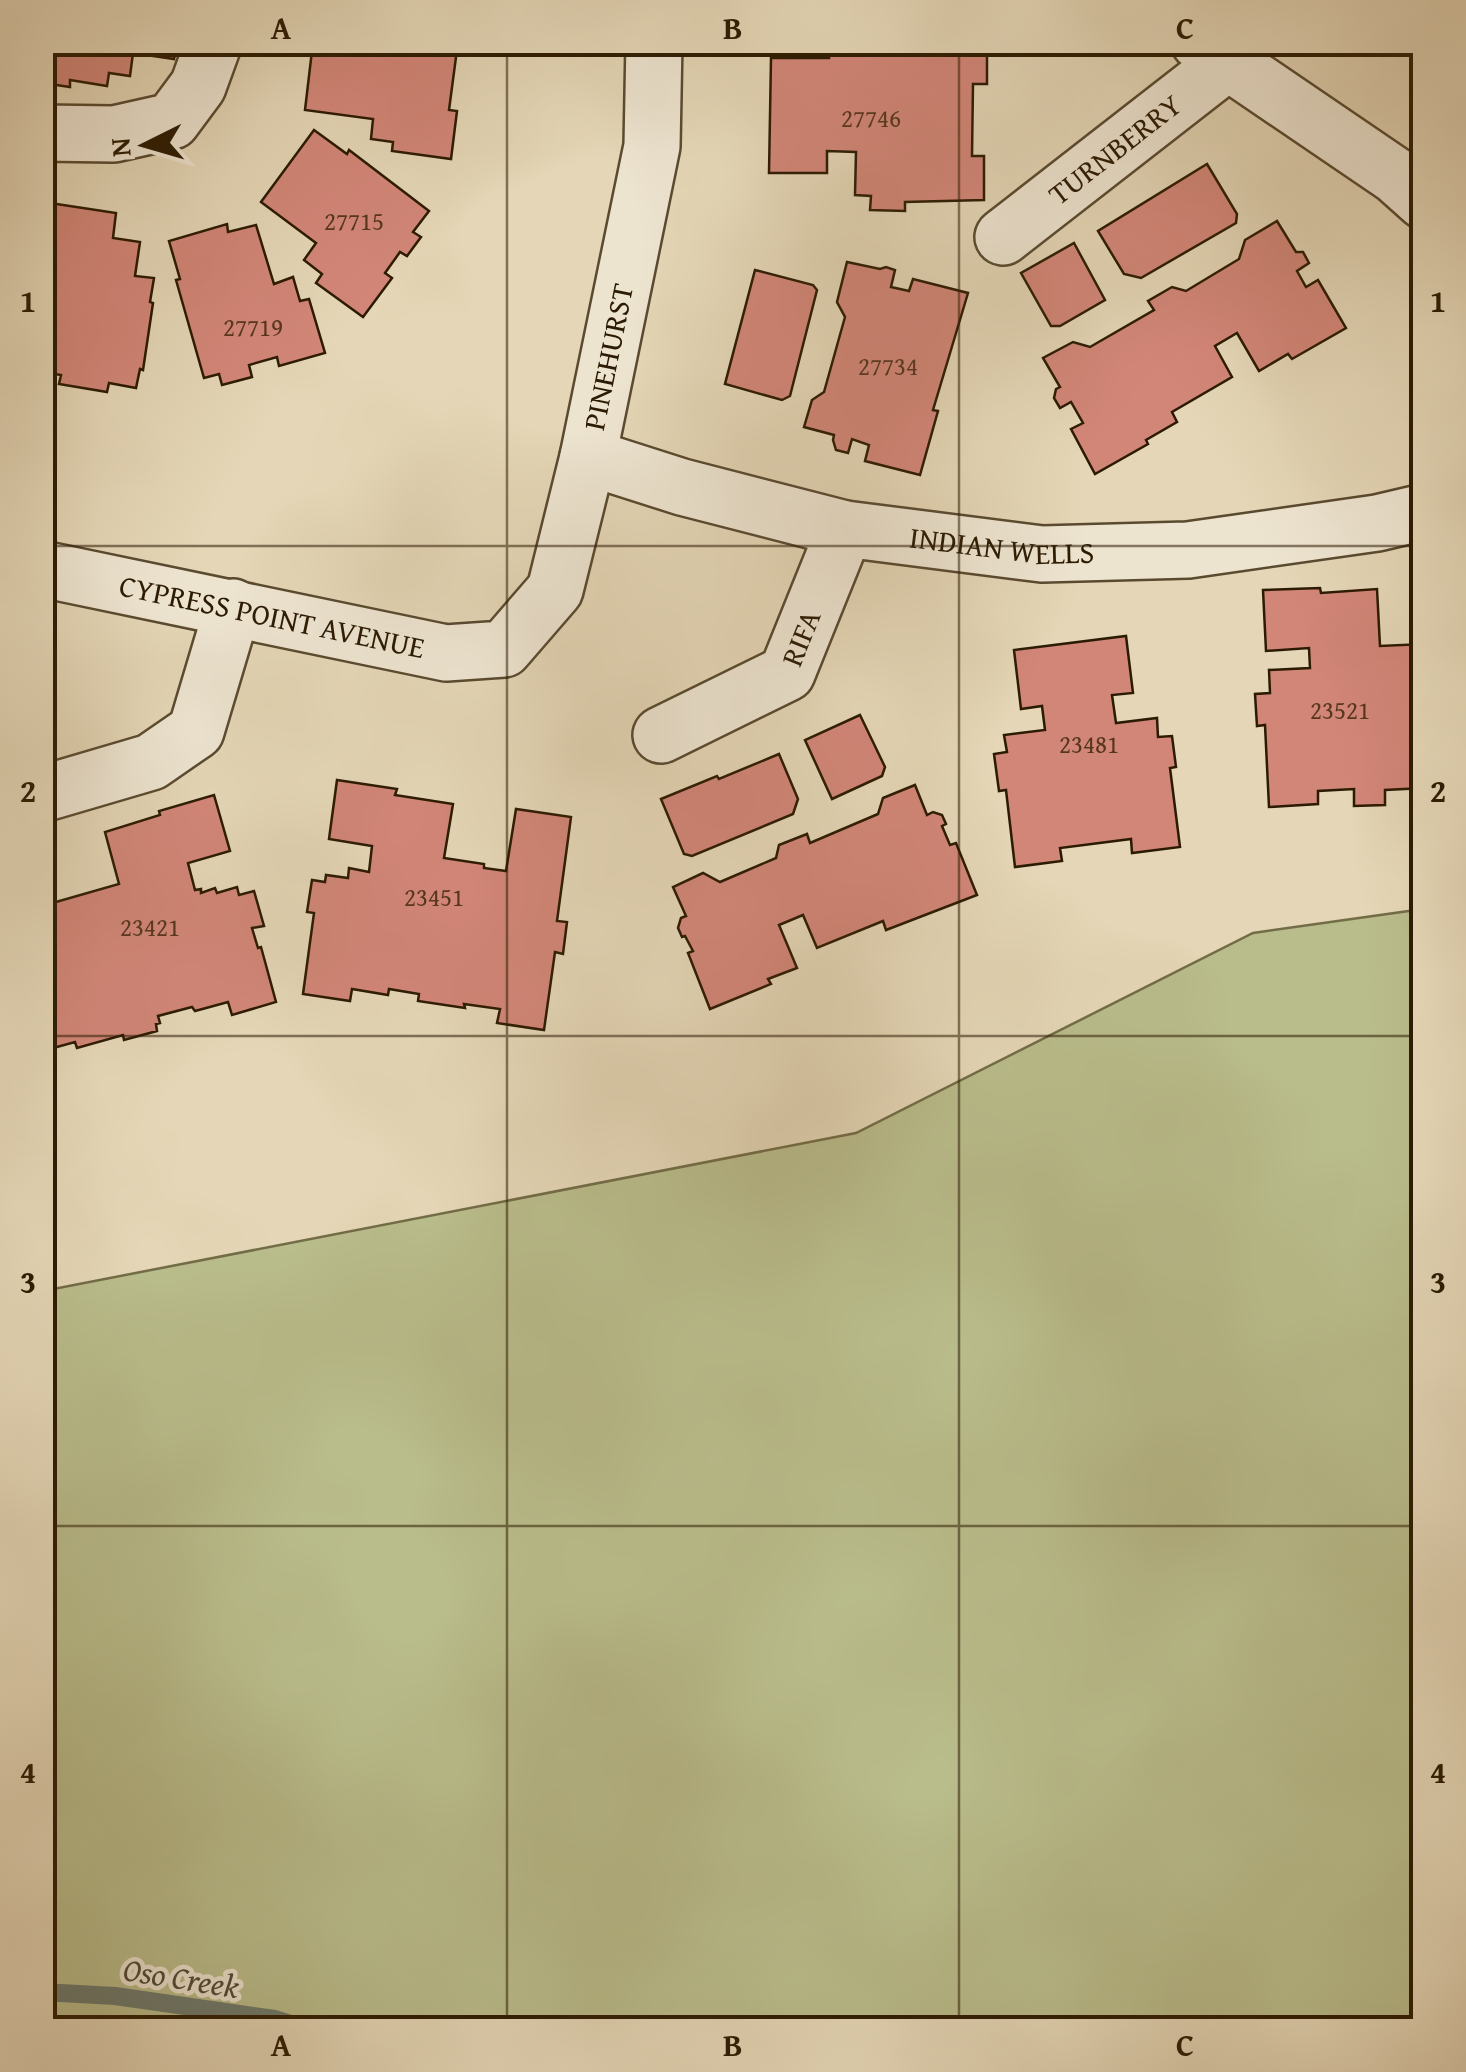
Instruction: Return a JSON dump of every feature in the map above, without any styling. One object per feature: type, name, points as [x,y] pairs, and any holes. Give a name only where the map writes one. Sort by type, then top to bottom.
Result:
[{"type":"street","points":[[42,133],[114,134],[172,121],[198,86],[214,42]]},
{"type":"street","name":"PINEHURST","points":[[504,649],[555,590],[588,457],[652,146],[654,42]]},
{"type":"street","points":[[1214,52],[1414,174]]},
{"type":"street","name":"TURNBERRY","points":[[1003,237],[1214,52]]},
{"type":"street","name":"INDIAN WELLS","points":[[588,457],[682,487],[844,530],[1042,554],[1188,550],[1377,523],[1424,512]]},
{"type":"street","name":"RIFA","points":[[661,735],[787,673],[844,530]]},
{"type":"street","name":"CYPRESS POINT AVENUE","points":[[42,569],[446,653],[504,649]]},
{"type":"street","points":[[42,794],[152,762],[196,731],[233,607]]},
{"type":"green space","points":[[1423,909],[1423,2029],[43,2029],[43,1291],[856,1133],[1253,933]]},
{"type":"building","points":[[42,42],[177,42],[174,59],[133,53],[130,76],[109,73],[107,86],[70,80],[70,87],[42,83]]},
{"type":"building","points":[[313,42],[458,42],[449,110],[457,111],[451,159],[392,151],[393,142],[371,139],[373,119],[305,110]]},
{"type":"building","points":[[829,42],[987,42],[987,84],[973,84],[972,156],[984,156],[984,200],[905,202],[905,211],[870,210],[871,196],[855,195],[856,152],[827,151],[827,173],[769,173],[771,58],[829,58]]},
{"type":"building","points":[[314,130],[347,154],[349,150],[429,211],[413,232],[421,237],[407,256],[400,252],[385,273],[392,278],[363,317],[316,283],[322,274],[304,260],[316,243],[261,202]]},
{"type":"building","points":[[1207,164],[1237,214],[1236,223],[1141,278],[1124,274],[1098,231]]},
{"type":"building","points":[[50,203],[116,213],[113,238],[140,242],[135,276],[154,278],[143,370],[140,369],[136,388],[109,383],[107,392],[59,384],[61,375],[42,372],[42,249]]},
{"type":"building","points":[[1277,221],[1296,252],[1303,252],[1309,263],[1297,271],[1306,287],[1318,280],[1346,328],[1292,359],[1288,354],[1259,371],[1237,333],[1215,346],[1232,377],[1172,412],[1177,422],[1146,440],[1148,444],[1095,474],[1071,429],[1083,423],[1071,402],[1060,408],[1054,398],[1060,387],[1043,358],[1073,342],[1090,347],[1154,310],[1148,301],[1172,287],[1186,291],[1239,259],[1245,240]]},
{"type":"building","points":[[227,224],[228,232],[256,225],[274,284],[293,277],[300,301],[309,299],[325,353],[279,366],[277,357],[249,365],[252,377],[222,385],[219,374],[204,378],[169,241]]},
{"type":"building","points":[[1074,243],[1105,300],[1060,326],[1051,326],[1021,273]]},
{"type":"building","points":[[847,262],[895,270],[891,287],[909,291],[913,279],[968,293],[933,410],[938,411],[920,475],[865,461],[869,445],[852,439],[848,453],[836,450],[834,435],[804,427],[812,400],[824,392],[845,317],[837,302]]},
{"type":"building","points":[[755,270],[813,285],[817,290],[790,396],[782,400],[725,384]]},
{"type":"building","points":[[1320,588],[1321,593],[1377,589],[1380,646],[1424,644],[1424,788],[1385,790],[1385,805],[1354,806],[1354,789],[1318,791],[1318,804],[1269,807],[1265,725],[1257,726],[1255,694],[1270,693],[1269,670],[1310,668],[1309,648],[1266,651],[1263,590]]},
{"type":"building","points":[[1126,636],[1133,693],[1112,695],[1116,723],[1157,718],[1158,737],[1172,736],[1176,767],[1170,768],[1180,847],[1132,853],[1131,839],[1060,848],[1062,861],[1015,867],[1006,790],[999,791],[994,754],[1007,752],[1004,735],[1045,730],[1042,706],[1021,709],[1014,650]]},
{"type":"building","points":[[860,715],[885,767],[882,776],[832,799],[805,740]]},
{"type":"building","points":[[779,754],[798,799],[793,814],[692,856],[684,854],[661,799]]},
{"type":"building","points":[[337,780],[397,789],[395,795],[453,804],[444,858],[484,864],[484,868],[506,871],[516,809],[571,817],[557,921],[567,922],[563,954],[555,952],[544,1030],[497,1023],[500,1009],[418,1001],[419,994],[389,989],[388,995],[352,989],[350,1001],[303,994],[314,913],[307,912],[312,880],[325,882],[326,875],[348,878],[349,868],[369,872],[372,846],[329,839]]},
{"type":"building","points":[[915,785],[927,815],[942,815],[950,845],[956,843],[977,895],[886,930],[883,921],[817,948],[803,915],[779,925],[797,968],[768,979],[771,984],[710,1009],[688,953],[693,951],[678,928],[681,918],[686,916],[673,887],[703,873],[720,882],[776,858],[779,845],[807,834],[810,843],[878,814],[883,798]]},
{"type":"building","points":[[214,795],[230,851],[188,863],[195,890],[201,889],[201,893],[215,888],[217,893],[237,887],[239,895],[254,891],[264,926],[252,928],[276,1002],[232,1015],[228,1002],[195,1011],[192,1007],[158,1016],[157,1031],[124,1040],[123,1035],[77,1048],[75,1042],[46,1050],[47,1055],[42,1057],[42,906],[119,884],[105,832]]},
{"type":"waterway","name":"Oso Creek","points":[[42,1992],[115,1996],[275,2019],[310,2030]]}]
